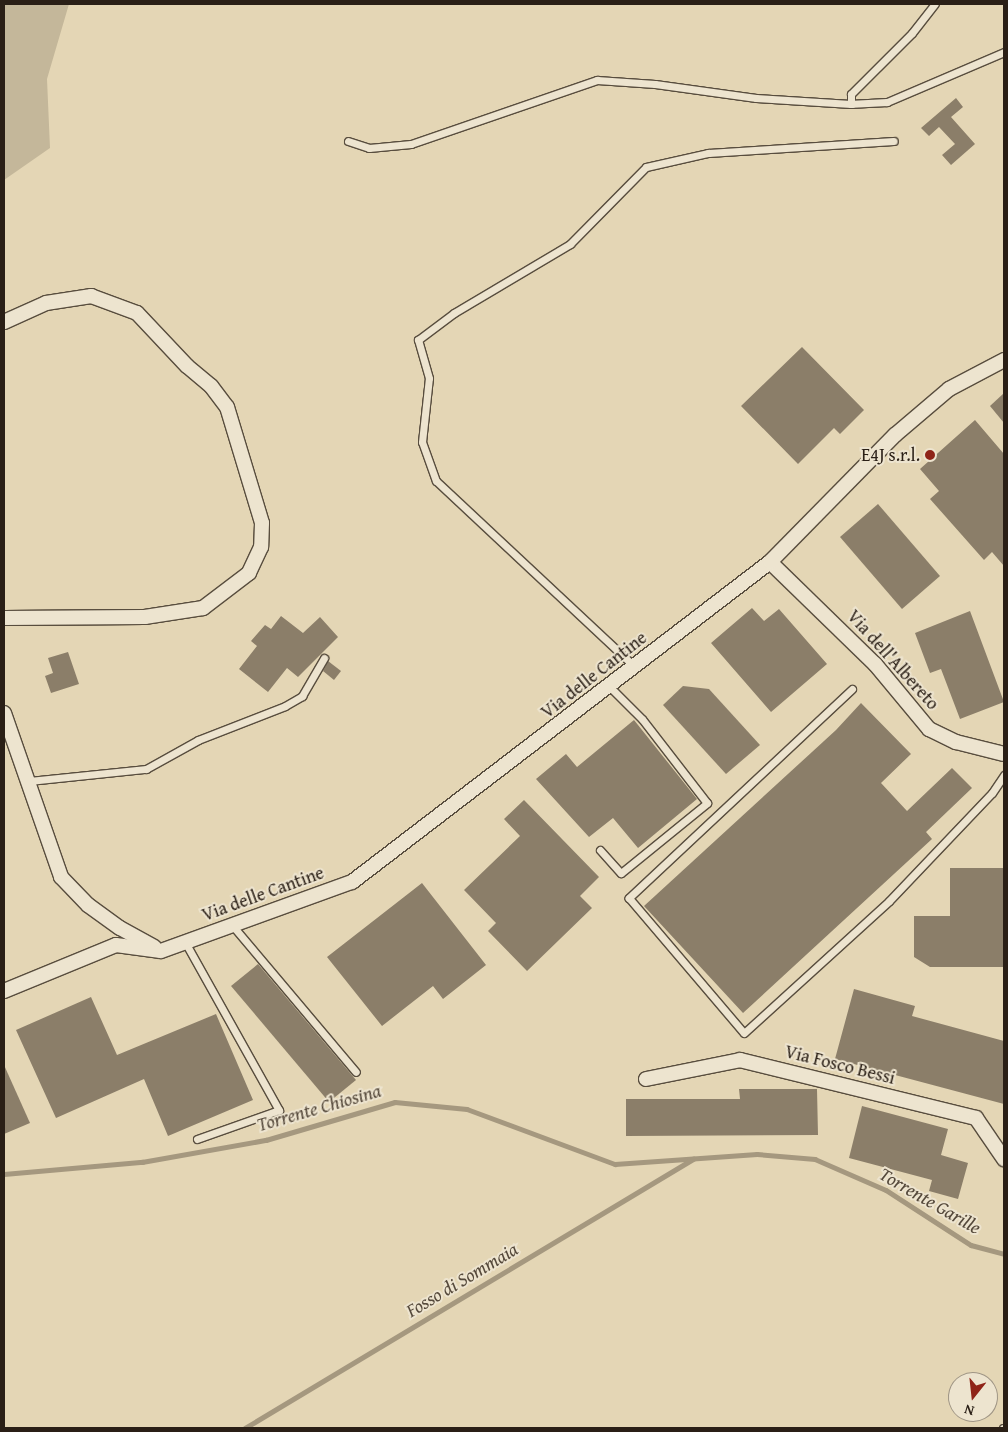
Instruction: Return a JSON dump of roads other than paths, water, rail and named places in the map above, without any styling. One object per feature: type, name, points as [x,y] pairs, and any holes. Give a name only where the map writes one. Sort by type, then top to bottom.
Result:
[{"type":"street","points":[[4,322],[46,303],[91,296],[138,313],[187,366],[211,386],[227,406],[262,523],[261,547],[249,573],[202,608],[145,617],[4,618]]},
{"type":"street","name":"Via delle Cantine","points":[[4,991],[116,945],[161,951],[352,882],[610,687],[770,562],[895,435],[949,388],[1004,360]]},
{"type":"street","name":"Via dell'Albereto","points":[[770,562],[875,664],[929,728],[956,742],[1004,754]]},
{"type":"street","points":[[4,713],[61,876],[104,916],[161,951]]},
{"type":"street","name":"Via Fosco Bessi","points":[[646,1079],[740,1060],[976,1118],[1004,1159]]},
{"type":"lane","points":[[851,104],[850,94],[912,34],[935,4]]},
{"type":"lane","points":[[348,141],[369,148],[411,144],[596,80],[655,84],[756,98],[851,104],[887,102],[1004,52]]},
{"type":"lane","points":[[635,667],[436,481],[422,442],[429,378],[418,340],[454,313],[570,244],[646,167],[708,153],[894,140]]},
{"type":"lane","points":[[29,781],[146,769],[198,740],[285,706],[302,696],[324,658]]},
{"type":"lane","points":[[600,850],[621,873],[707,803],[642,720],[610,687]]},
{"type":"lane","points":[[852,689],[628,898],[744,1033],[889,901],[992,793],[1004,775]]},
{"type":"lane","points":[[232,925],[356,1072]]},
{"type":"lane","points":[[185,942],[279,1110],[197,1139]]},
{"type":"waterway","name":"Torrente Chiosina","points":[[4,1174],[142,1162],[266,1140],[395,1102],[467,1109],[615,1164],[757,1154],[815,1159],[886,1190],[971,1245],[1004,1254]]},
{"type":"waterway","name":"Fosso di Sommaia","points":[[245,1428],[693,1159]]},
{"type":"place","name":"E4J s.r.l.","points":[[930,455]]},
{"type":"water label","name":"Torrente Garille","points":[[930,1201]]}]
